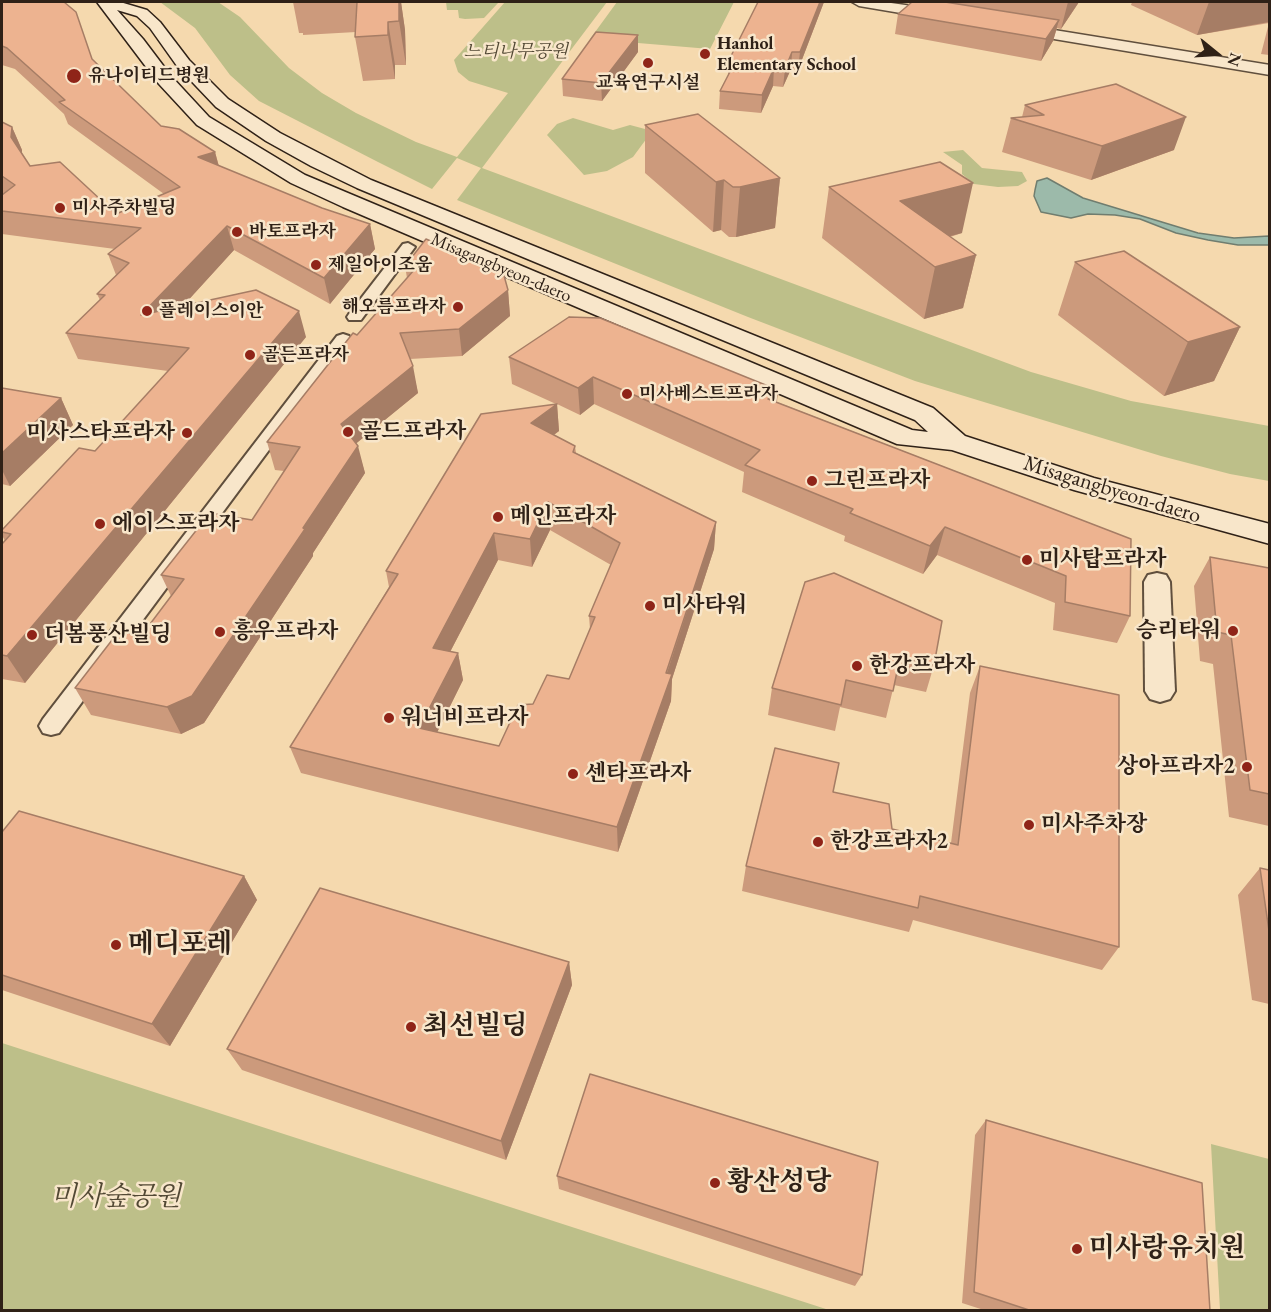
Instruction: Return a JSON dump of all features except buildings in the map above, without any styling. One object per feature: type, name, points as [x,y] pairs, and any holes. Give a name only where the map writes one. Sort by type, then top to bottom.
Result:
[{"type":"main road","name":"Misagangbyeon-daero","points":[[105,2],[115,18],[137,42],[177,95],[203,121],[298,179],[577,301],[907,438],[956,442],[1084,483],[1269,534]]},
{"type":"main road","points":[[859,2],[965,19]]},
{"type":"main road","points":[[996,25],[1269,70]]},
{"type":"street","points":[[355,317],[408,247]]},
{"type":"street","points":[[51,726],[343,339]]},
{"type":"street","points":[[1157,582],[1160,691]]},
{"type":"green space","name":"느티나무공원","points":[[160,2],[218,2],[240,17],[289,68],[322,93],[356,113],[416,142],[457,157],[508,93],[469,81],[458,72],[454,60],[505,2],[607,2],[482,168],[1031,372],[1131,401],[1269,426],[1269,481],[1230,474],[1161,456],[915,381],[748,317],[457,200],[481,168],[457,158],[432,189],[259,101],[230,75],[195,28]]},
{"type":"green space","points":[[446,2],[499,2],[484,18],[465,19],[459,18],[458,10],[447,10]]},
{"type":"green space","points":[[617,2],[734,2],[710,49],[590,39]]},
{"type":"green space","points":[[573,118],[613,130],[630,125],[645,129],[647,138],[633,157],[607,171],[584,175],[547,135],[557,124]]},
{"type":"green space","points":[[963,150],[982,168],[1022,172],[1027,181],[1018,186],[998,187],[974,184],[962,174],[962,165],[943,152]]},
{"type":"green space","name":"미사숲공원","points":[[2,1043],[829,1310],[2,1310]]},
{"type":"green space","points":[[1211,1144],[1269,1159],[1269,1310],[1220,1310]]},
{"type":"shaded area","points":[[1047,178],[1083,198],[1198,233],[1234,238],[1269,236],[1269,245],[1238,245],[1208,240],[1176,233],[1140,219],[1115,215],[1088,214],[1071,218],[1041,212],[1034,196],[1035,190],[1037,181]]},
{"type":"place","name":"Hanhol Elementary School","points":[[705,54]]},
{"type":"place","name":"교육연구시설","points":[[648,63]]},
{"type":"place","name":"유나이티드병원","points":[[74,76]]},
{"type":"place","name":"미사주차빌딩","points":[[60,208]]},
{"type":"place","name":"바토프라자","points":[[237,232]]},
{"type":"place","name":"제일아이조움","points":[[316,265]]},
{"type":"place","name":"해오름프라자","points":[[458,307]]},
{"type":"place","name":"플레이스이안","points":[[147,311]]},
{"type":"place","name":"골든프라자","points":[[250,355]]},
{"type":"place","name":"미사베스트프라자","points":[[627,394]]},
{"type":"place","name":"골드프라자","points":[[348,432]]},
{"type":"place","name":"미사스타프라자","points":[[187,433]]},
{"type":"place","name":"그린프라자","points":[[812,481]]},
{"type":"place","name":"메인프라자","points":[[498,517]]},
{"type":"place","name":"에이스프라자","points":[[100,524]]},
{"type":"place","name":"미사탑프라자","points":[[1027,560]]},
{"type":"place","name":"미사타워","points":[[650,606]]},
{"type":"place","name":"승리타워","points":[[1233,631]]},
{"type":"place","name":"흥우프라자","points":[[220,632]]},
{"type":"place","name":"더봄풍산빌딩","points":[[32,635]]},
{"type":"place","name":"한강프라자","points":[[857,666]]},
{"type":"place","name":"워너비프라자","points":[[389,718]]},
{"type":"place","name":"상아프라자2","points":[[1247,767]]},
{"type":"place","name":"센타프라자","points":[[573,774]]},
{"type":"place","name":"미사주차장","points":[[1029,825]]},
{"type":"place","name":"한강프라자2","points":[[818,842]]},
{"type":"place","name":"메디포레","points":[[116,945]]},
{"type":"place","name":"최선빌딩","points":[[411,1027]]},
{"type":"place","name":"황산성당","points":[[715,1183]]},
{"type":"place","name":"미사랑유치원","points":[[1077,1249]]}]
